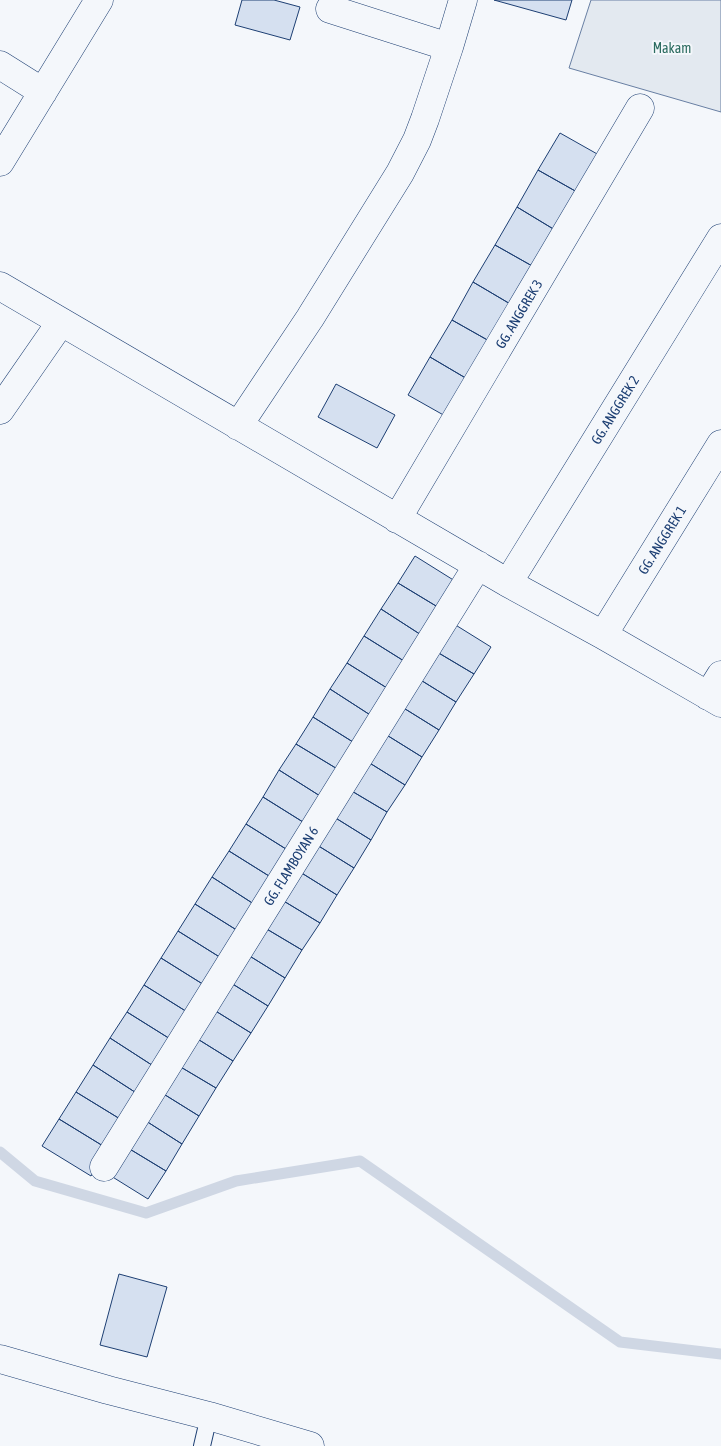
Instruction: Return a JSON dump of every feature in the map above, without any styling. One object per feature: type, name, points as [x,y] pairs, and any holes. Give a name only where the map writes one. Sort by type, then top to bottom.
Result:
[{"type":"street","points":[[0,162],[99,0]]},
{"type":"street","points":[[238,426],[310,318],[400,174],[417,140],[463,0]]},
{"type":"street","points":[[330,9],[449,47]]},
{"type":"street","points":[[0,65],[43,92]]},
{"type":"street","name":"GG. ANGGREK 3","points":[[397,519],[640,108]]},
{"type":"street","name":"GG. ANGGREK 2","points":[[508,583],[721,238]]},
{"type":"street","points":[[0,286],[508,583],[603,635],[717,691]]},
{"type":"street","points":[[0,410],[61,322]]},
{"type":"street","name":"GG. ANGGREK 1","points":[[603,635],[721,444]]},
{"type":"street","name":"GG. FLAMBOYAN 6","points":[[104,1167],[478,565]]},
{"type":"street","points":[[0,1359],[209,1416],[310,1446]]},
{"type":"lane","points":[[202,1446],[209,1416]]},
{"type":"green space","name":"Makam","points":[[591,0],[721,0],[721,112],[569,68]]},
{"type":"building","points":[[242,0],[274,0],[300,7],[290,40],[235,25]]},
{"type":"building","points":[[494,0],[572,0],[566,20]]},
{"type":"building","points":[[560,133],[599,155],[577,192],[538,170]]},
{"type":"building","points":[[538,170],[577,192],[555,230],[517,207]]},
{"type":"building","points":[[517,207],[555,230],[534,267],[495,245]]},
{"type":"building","points":[[495,245],[534,267],[512,305],[473,282]]},
{"type":"building","points":[[473,282],[512,305],[491,342],[452,320]]},
{"type":"building","points":[[452,320],[491,342],[469,380],[430,357]]},
{"type":"building","points":[[430,357],[469,380],[447,417],[408,395]]},
{"type":"building","points":[[336,384],[395,415],[377,448],[318,417]]},
{"type":"building","points":[[415,556],[463,586],[446,612],[398,583]]},
{"type":"building","points":[[398,583],[446,612],[429,640],[381,609]]},
{"type":"building","points":[[381,609],[429,640],[412,666],[364,636]]},
{"type":"building","points":[[454,624],[491,647],[474,674],[437,652]]},
{"type":"building","points":[[364,636],[412,666],[395,693],[347,663]]},
{"type":"building","points":[[437,652],[474,674],[456,702],[419,679]]},
{"type":"building","points":[[347,663],[395,693],[378,720],[330,689]]},
{"type":"building","points":[[419,679],[456,702],[439,730],[402,707]]},
{"type":"building","points":[[330,689],[378,720],[361,747],[313,717]]},
{"type":"building","points":[[402,707],[439,730],[422,757],[385,734]]},
{"type":"building","points":[[313,717],[361,747],[344,773],[296,744]]},
{"type":"building","points":[[385,734],[422,757],[405,785],[368,762]]},
{"type":"building","points":[[296,744],[344,773],[328,801],[279,770]]},
{"type":"building","points":[[368,762],[405,785],[387,812],[350,790]]},
{"type":"building","points":[[279,770],[328,801],[311,827],[263,797]]},
{"type":"building","points":[[350,790],[387,812],[371,840],[334,817]]},
{"type":"building","points":[[263,797],[311,827],[294,854],[246,824]]},
{"type":"building","points":[[334,817],[371,840],[354,868],[317,845]]},
{"type":"building","points":[[246,824],[294,854],[277,881],[229,851]]},
{"type":"building","points":[[317,845],[354,868],[337,895],[300,872]]},
{"type":"building","points":[[229,851],[277,881],[260,908],[212,877]]},
{"type":"building","points":[[300,872],[337,895],[320,923],[282,900]]},
{"type":"building","points":[[212,877],[260,908],[243,934],[195,904]]},
{"type":"building","points":[[282,900],[320,923],[302,950],[265,928]]},
{"type":"building","points":[[195,904],[243,934],[226,961],[178,931]]},
{"type":"building","points":[[265,928],[302,950],[285,978],[248,955]]},
{"type":"building","points":[[178,931],[226,961],[209,988],[161,958]]},
{"type":"building","points":[[248,955],[285,978],[268,1006],[231,983]]},
{"type":"building","points":[[161,958],[209,988],[192,1015],[144,985]]},
{"type":"building","points":[[231,983],[268,1006],[251,1033],[214,1010]]},
{"type":"building","points":[[144,985],[192,1015],[175,1042],[127,1012]]},
{"type":"building","points":[[214,1010],[251,1033],[233,1061],[196,1038]]},
{"type":"building","points":[[127,1012],[175,1042],[158,1069],[110,1038]]},
{"type":"building","points":[[110,1038],[158,1069],[141,1096],[93,1065]]},
{"type":"building","points":[[196,1038],[233,1061],[216,1088],[179,1066]]},
{"type":"building","points":[[93,1065],[141,1096],[125,1122],[76,1092]]},
{"type":"building","points":[[179,1066],[216,1088],[199,1116],[162,1093]]},
{"type":"building","points":[[76,1092],[125,1122],[108,1149],[59,1119]]},
{"type":"building","points":[[162,1093],[199,1116],[182,1144],[146,1121]]},
{"type":"building","points":[[59,1119],[108,1149],[91,1176],[42,1146]]},
{"type":"building","points":[[146,1121],[182,1144],[166,1171],[128,1148]]},
{"type":"building","points":[[128,1148],[166,1171],[148,1199],[111,1176]]},
{"type":"building","points":[[119,1274],[167,1287],[147,1357],[100,1345]]},
{"type":"waterway","points":[[0,1152],[35,1181],[146,1213],[236,1181],[360,1161],[620,1342],[721,1354]]}]
